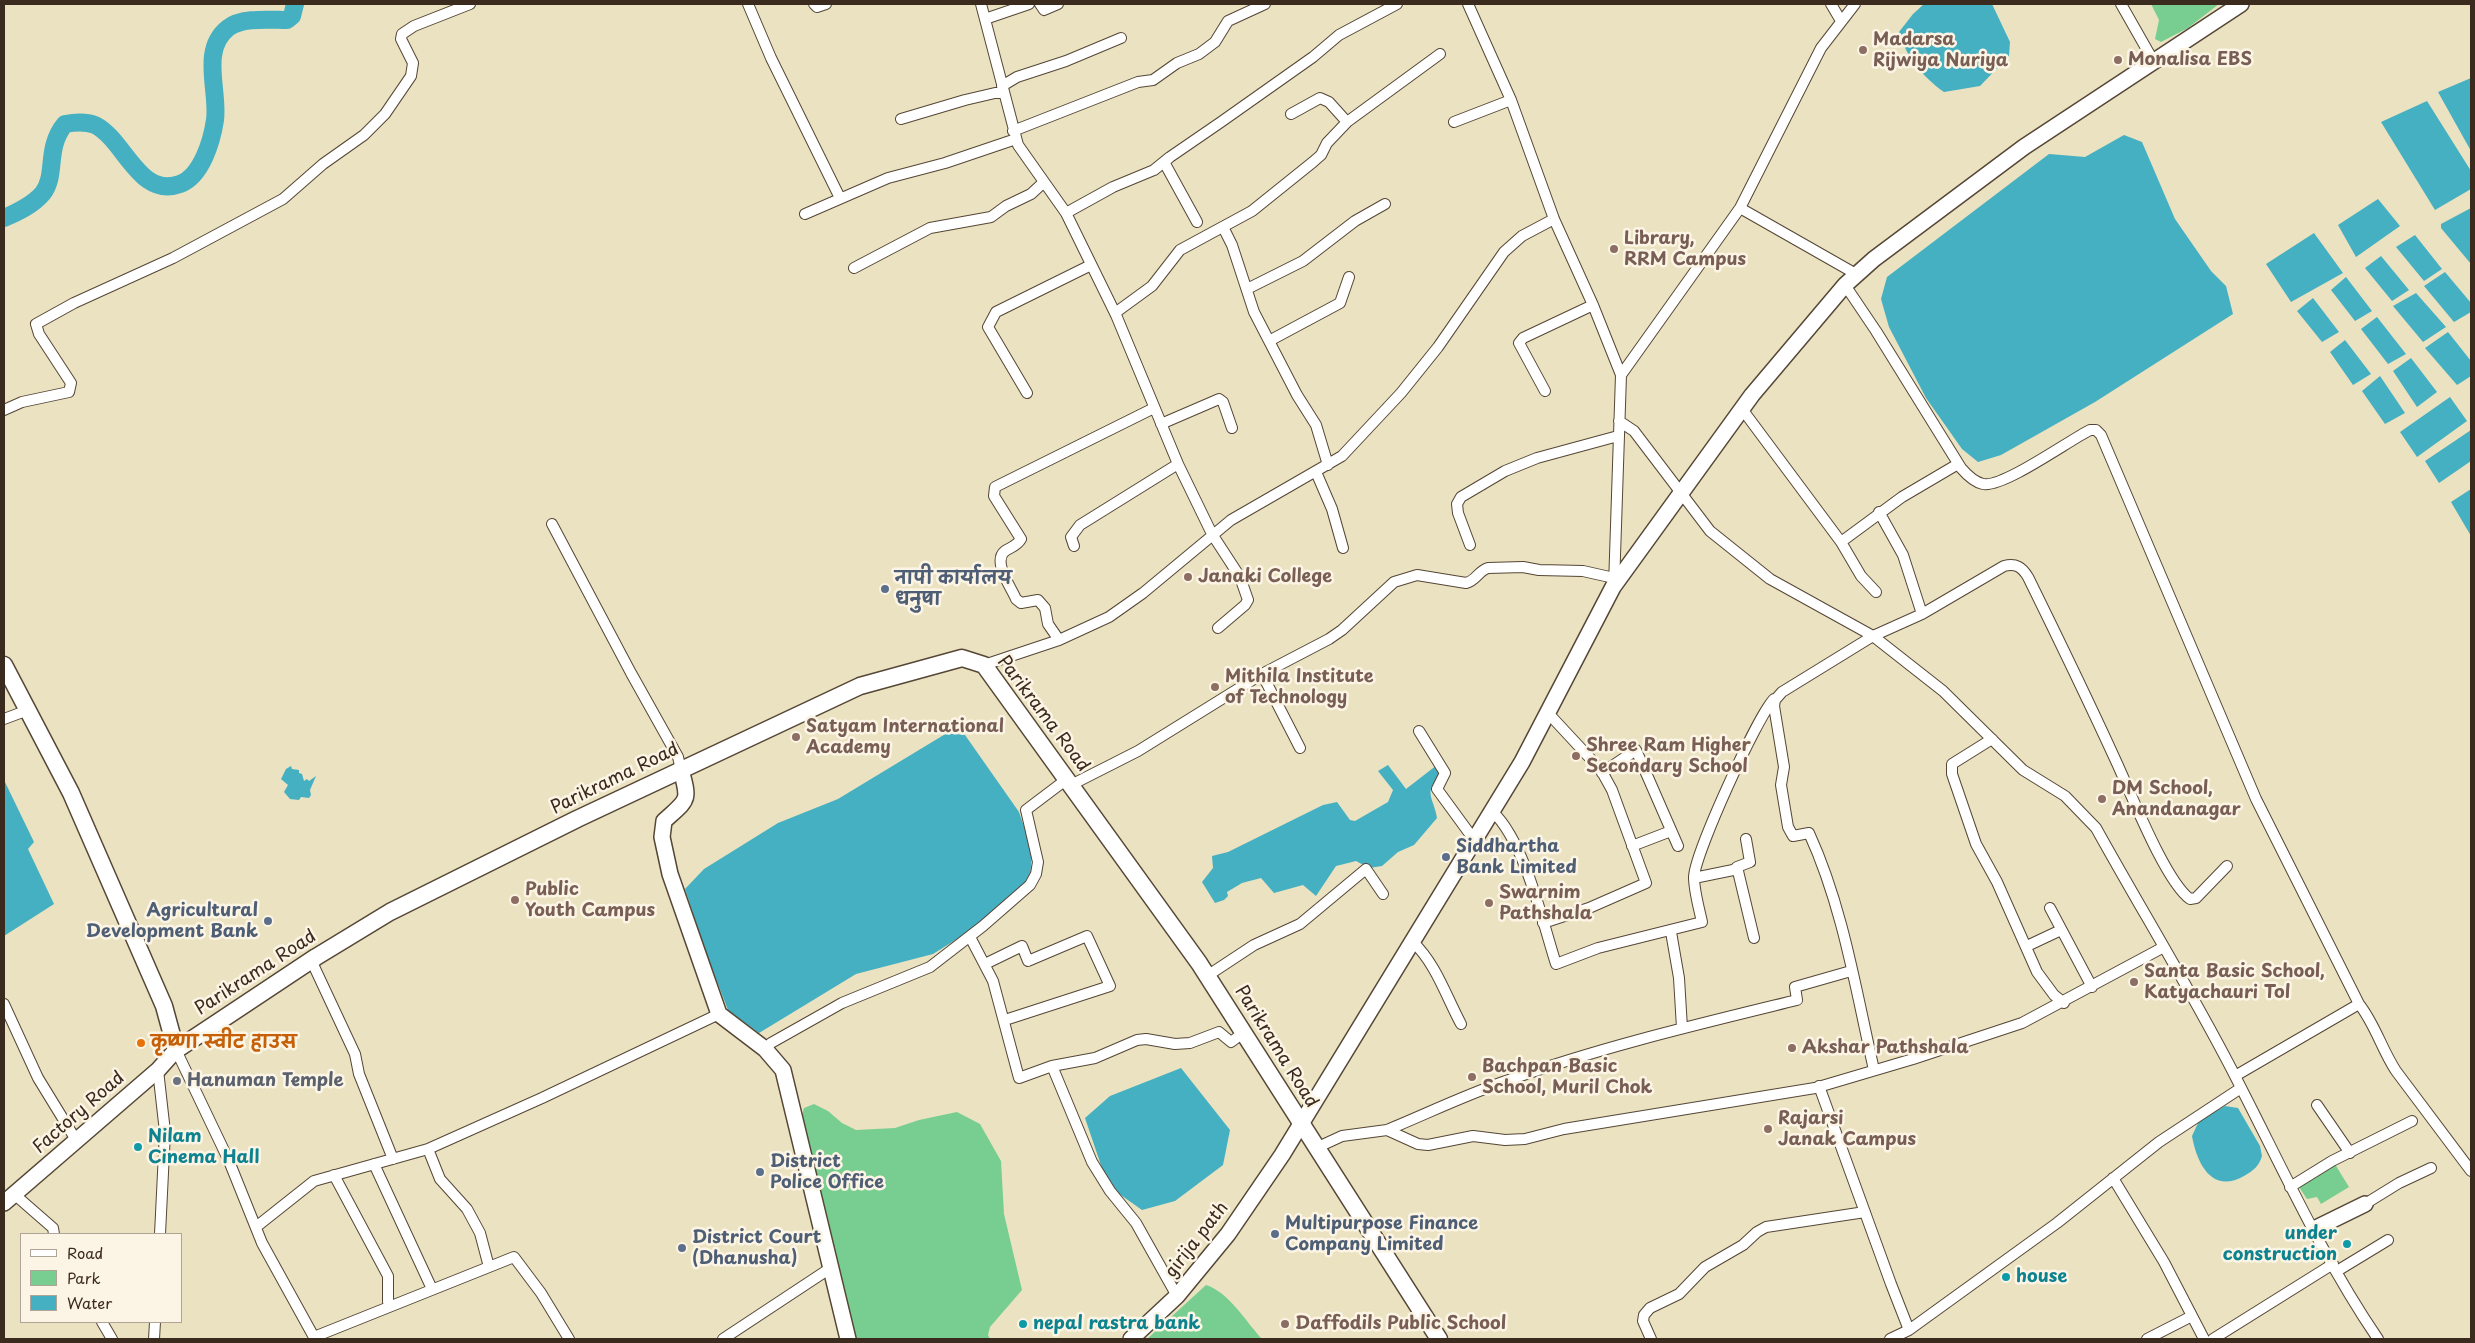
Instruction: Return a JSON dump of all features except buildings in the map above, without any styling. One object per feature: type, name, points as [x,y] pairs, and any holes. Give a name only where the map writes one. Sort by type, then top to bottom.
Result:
[{"type":"main road","name":"girija path","points":[[1131,1339],[1178,1296],[1228,1234],[1282,1155],[1493,812],[1548,713],[1614,583],[1742,409],[1850,279],[2024,147],[2241,4]]},
{"type":"main road","name":"Parikrama Road","points":[[176,1050],[311,960],[390,912],[681,770],[860,686],[962,658],[984,665],[1207,976],[1439,1339]]},
{"type":"main road","points":[[4,665],[71,793],[164,1006],[176,1050]]},
{"type":"main road","points":[[681,770],[688,794],[685,802],[664,821],[662,837],[670,874],[718,1014],[765,1049],[783,1070],[829,1269],[848,1339]]},
{"type":"main road","name":"Factory Road","points":[[9,1199],[158,1070],[176,1050]]},
{"type":"main road","points":[[2314,1229],[2365,1204]]},
{"type":"street","points":[[4,410],[22,402],[59,396],[69,392],[71,388],[71,383],[39,334],[36,324],[74,302],[173,258],[283,199],[323,164],[364,135],[395,101],[411,76],[414,63],[401,39],[402,34],[414,26],[470,4]]},
{"type":"street","points":[[748,4],[771,58],[840,198]]},
{"type":"street","points":[[814,4],[817,6],[826,4]]},
{"type":"street","points":[[981,4],[1014,135],[1024,157],[1066,213],[1115,314],[1178,464],[1212,534],[1240,577],[1248,600],[1244,608],[1218,628]]},
{"type":"street","points":[[985,18],[1029,4]]},
{"type":"street","points":[[1040,4],[1044,10],[1058,4]]},
{"type":"street","points":[[805,214],[888,178],[945,163],[1138,82],[1153,80],[1177,63],[1207,49],[1215,42],[1228,21],[1265,4]]},
{"type":"street","points":[[1066,213],[1113,187],[1154,170],[1313,57],[1339,35],[1398,4]]},
{"type":"street","points":[[765,1049],[842,1003],[930,967],[970,937],[1030,885],[1036,874],[1038,862],[1026,810],[1069,782],[1138,751],[1262,674],[1329,638],[1394,582],[1408,576],[1424,575],[1466,583],[1471,582],[1483,570],[1488,568],[1523,567],[1539,570],[1583,571],[1614,583],[1621,375],[1593,305],[1554,219],[1511,100],[1468,4]]},
{"type":"street","points":[[1831,4],[1841,21]]},
{"type":"street","points":[[1621,375],[1740,208],[1821,48],[1856,4]]},
{"type":"street","points":[[2121,4],[2154,62]]},
{"type":"street","points":[[901,119],[995,93],[1003,90],[1017,77],[1044,69],[1121,38]]},
{"type":"street","points":[[1115,314],[1152,286],[1180,250],[1252,211],[1308,167],[1347,122],[1440,54]]},
{"type":"street","points":[[1291,114],[1320,98],[1329,102],[1347,122]]},
{"type":"street","points":[[1454,122],[1511,100]]},
{"type":"street","points":[[1164,162],[1197,222]]},
{"type":"street","points":[[854,268],[907,238],[930,228],[991,217],[1006,206],[1031,194],[1044,182]]},
{"type":"street","points":[[1247,289],[1304,261],[1355,221],[1385,204]]},
{"type":"street","points":[[1740,208],[1850,279],[1876,331],[1958,464],[1976,482],[1988,484],[2005,479],[2090,430],[2096,430],[2101,435],[2256,799],[2359,1004],[2366,1013],[2385,1055],[2471,1171]]},
{"type":"street","points":[[984,665],[1059,640],[1109,617],[1142,593],[1212,534],[1251,507],[1342,456],[1360,439],[1401,393],[1438,347],[1504,252],[1522,236],[1554,219]]},
{"type":"street","points":[[1223,227],[1232,244],[1254,312],[1297,396],[1314,419],[1328,465]]},
{"type":"street","points":[[1027,393],[988,327],[992,317],[996,312],[1091,265]]},
{"type":"street","points":[[1268,341],[1340,303],[1349,277]]},
{"type":"street","points":[[1545,391],[1519,342],[1523,338],[1593,305]]},
{"type":"street","points":[[1161,424],[1219,399],[1223,402],[1232,428]]},
{"type":"street","points":[[1059,640],[1048,624],[1042,603],[1038,600],[1021,603],[1016,599],[1000,567],[1000,557],[1003,552],[1016,545],[1020,539],[994,496],[995,487],[1154,408]]},
{"type":"street","points":[[1742,409],[1841,542],[1861,576],[1876,592]]},
{"type":"street","points":[[1619,421],[1634,431],[1710,531],[1770,579],[1874,636],[1943,692],[2023,770],[2065,796],[2096,828],[2235,1076],[2290,1186],[2378,1339]]},
{"type":"street","points":[[1470,544],[1458,513],[1457,504],[1461,496],[1505,471],[1537,458],[1618,436]]},
{"type":"street","points":[[1074,546],[1071,537],[1080,525],[1178,464]]},
{"type":"street","points":[[1841,542],[1879,512],[1958,464]]},
{"type":"street","points":[[1316,472],[1332,509],[1343,548]]},
{"type":"street","points":[[1879,512],[1903,555],[1922,614]]},
{"type":"street","points":[[552,524],[678,757],[681,770]]},
{"type":"street","points":[[1493,812],[1502,821],[1510,834],[1556,964],[1598,948],[1671,932],[1702,922],[1694,878],[1702,845],[1769,705],[1778,696],[1874,636],[1922,614],[2004,566],[2011,564],[2023,570],[2077,676],[2155,848],[2181,890],[2190,899],[2196,898],[2227,866]]},
{"type":"street","points":[[1262,674],[1300,748]]},
{"type":"street","points":[[1778,696],[1774,706],[1784,767],[1781,785],[1788,827],[1793,836],[1808,833],[1818,853],[1852,971],[1874,1070]]},
{"type":"street","points":[[4,719],[28,710]]},
{"type":"street","points":[[1543,923],[1589,908],[1646,883],[1612,790],[1602,773],[1548,713]]},
{"type":"street","points":[[1419,731],[1445,773],[1437,789],[1475,841]]},
{"type":"street","points":[[1992,739],[1952,764],[1952,774],[1976,844],[1997,882],[2040,979],[2054,996],[2064,1003]]},
{"type":"street","points":[[1602,773],[1636,750],[1678,846]]},
{"type":"street","points":[[1632,846],[1671,831]]},
{"type":"street","points":[[1694,878],[1738,869],[1737,867],[1750,862],[1746,840]]},
{"type":"street","points":[[1207,976],[1254,945],[1300,924],[1366,869],[1382,894]]},
{"type":"street","points":[[1738,869],[1754,938]]},
{"type":"street","points":[[2050,908],[2092,987]]},
{"type":"street","points":[[2027,946],[2062,930]]},
{"type":"street","points":[[1671,932],[1679,978],[1682,1028]]},
{"type":"street","points":[[984,964],[1022,946],[1028,961],[1087,936],[1110,986],[1004,1020]]},
{"type":"street","points":[[970,937],[993,981],[1018,1078],[1052,1066],[1095,1058],[1137,1040],[1146,1039],[1175,1044],[1190,1044],[1219,1032],[1231,1042],[1243,1033]]},
{"type":"street","points":[[1413,942],[1423,952],[1437,974],[1461,1024]]},
{"type":"street","points":[[1387,1130],[1418,1144],[1428,1145],[1473,1136],[1515,1140],[1820,1086],[2022,1023],[2064,1003],[2162,948]]},
{"type":"street","points":[[311,960],[355,1054],[359,1074],[393,1159]]},
{"type":"street","points":[[1316,1148],[1342,1136],[1387,1130],[1504,1081],[1682,1028],[1797,1000],[1795,987],[1852,971]]},
{"type":"street","points":[[4,1004],[38,1078],[76,1140]]},
{"type":"street","points":[[2235,1076],[2359,1004]]},
{"type":"street","points":[[256,1227],[314,1181],[428,1149],[542,1098],[718,1014]]},
{"type":"street","points":[[176,1050],[228,1161],[256,1227],[314,1338],[514,1257],[541,1293],[569,1339]]},
{"type":"street","points":[[1052,1066],[1092,1162],[1110,1191],[1136,1223],[1178,1296]]},
{"type":"street","points":[[158,1070],[165,1132],[160,1233]]},
{"type":"street","points":[[1820,1086],[1909,1330]]},
{"type":"street","points":[[1890,1339],[1909,1330],[2057,1222],[2159,1142],[2241,1088]]},
{"type":"street","points":[[2317,1105],[2350,1153]]},
{"type":"street","points":[[2290,1186],[2412,1121]]},
{"type":"street","points":[[428,1149],[440,1179],[467,1209],[480,1233],[489,1267]]},
{"type":"street","points":[[374,1164],[432,1289]]},
{"type":"street","points":[[2365,1204],[2431,1168]]},
{"type":"street","points":[[334,1175],[388,1276],[388,1302]]},
{"type":"street","points":[[2113,1178],[2164,1262],[2204,1339]]},
{"type":"street","points":[[9,1199],[53,1228],[54,1233]]},
{"type":"street","points":[[1651,1339],[1643,1321],[1644,1315],[1650,1308],[1680,1294],[1705,1267],[1743,1245],[1757,1232],[1766,1227],[1865,1212]]},
{"type":"street","points":[[2213,1339],[2335,1267],[2388,1240]]},
{"type":"street","points":[[723,1339],[829,1269]]},
{"type":"street","points":[[2148,1339],[2192,1316]]},
{"type":"street","points":[[103,1323],[112,1339]]},
{"type":"street","points":[[154,1339],[155,1323]]},
{"type":"green space","points":[[2151,4],[2219,4],[2188,28],[2161,42],[2155,39],[2159,20]]},
{"type":"green space","points":[[814,1104],[856,1130],[895,1128],[919,1120],[957,1112],[980,1124],[1001,1161],[1004,1214],[1022,1290],[990,1327],[988,1335],[990,1339],[856,1339],[827,1234],[813,1158],[802,1115],[804,1108]]},
{"type":"green space","points":[[2333,1161],[2349,1187],[2321,1204],[2317,1197],[2307,1199],[2297,1184]]},
{"type":"green space","points":[[1206,1285],[1230,1301],[1262,1339],[1147,1339]]},
{"type":"water","points":[[1924,4],[1992,4],[2010,42],[2009,56],[1980,86],[1944,92],[1916,66],[1906,50],[1899,32],[1913,14]]},
{"type":"water","points":[[2471,78],[2471,151],[2438,92]]},
{"type":"water","points":[[2427,101],[2471,171],[2471,189],[2435,210],[2381,122]]},
{"type":"water","points":[[2124,135],[2142,142],[2175,219],[2211,271],[2226,286],[2233,314],[2095,402],[2001,455],[1978,462],[1962,449],[1926,398],[1889,327],[1881,299],[1887,277],[2049,154],[2085,157]]},
{"type":"water","points":[[2378,199],[2400,226],[2356,257],[2338,225]]},
{"type":"water","points":[[2471,208],[2471,264],[2441,228],[2441,224]]},
{"type":"water","points":[[2314,233],[2343,273],[2291,302],[2266,264]]},
{"type":"water","points":[[2415,235],[2442,269],[2424,281],[2396,247]]},
{"type":"water","points":[[2381,256],[2409,290],[2392,301],[2365,268]]},
{"type":"water","points":[[2445,272],[2471,303],[2471,312],[2454,322],[2424,286]]},
{"type":"water","points":[[2346,277],[2372,311],[2355,321],[2331,290]]},
{"type":"water","points":[[2416,293],[2446,327],[2423,342],[2393,306]]},
{"type":"water","points":[[2313,298],[2339,332],[2322,342],[2297,311]]},
{"type":"water","points":[[2377,317],[2406,354],[2388,364],[2361,329]]},
{"type":"water","points":[[2448,332],[2471,361],[2471,376],[2457,385],[2425,348]]},
{"type":"water","points":[[2345,340],[2371,374],[2353,385],[2330,352]]},
{"type":"water","points":[[2411,358],[2437,392],[2417,407],[2393,371]]},
{"type":"water","points":[[2380,376],[2405,413],[2385,424],[2362,391]]},
{"type":"water","points":[[2450,397],[2467,421],[2417,457],[2400,432]]},
{"type":"water","points":[[2471,430],[2471,461],[2439,483],[2425,461]]},
{"type":"water","points":[[2471,489],[2471,536],[2451,502]]},
{"type":"water","points":[[947,733],[965,735],[1019,812],[1032,850],[1030,881],[1002,911],[933,954],[856,974],[759,1033],[728,1010],[706,953],[685,889],[704,869],[778,823],[838,799]]},
{"type":"water","points":[[1388,765],[1406,789],[1437,765],[1442,777],[1432,786],[1431,791],[1437,818],[1414,845],[1398,852],[1382,866],[1369,868],[1356,861],[1336,866],[1316,896],[1303,885],[1274,893],[1261,878],[1242,883],[1227,892],[1228,896],[1224,900],[1215,903],[1202,882],[1213,868],[1212,856],[1228,852],[1323,805],[1337,802],[1350,820],[1355,821],[1388,802],[1393,790],[1378,771]]},
{"type":"water","points":[[291,766],[292,769],[299,770],[304,781],[307,779],[309,781],[316,776],[309,798],[290,799],[284,792],[288,785],[281,779],[286,769]]},
{"type":"water","points":[[4,780],[34,842],[28,849],[54,904],[4,936]]},
{"type":"water","points":[[1181,1068],[1230,1130],[1223,1165],[1175,1201],[1142,1210],[1108,1186],[1085,1118],[1110,1096]]},
{"type":"water","points":[[2225,1106],[2238,1108],[2260,1146],[2262,1156],[2253,1170],[2233,1181],[2215,1179],[2208,1173],[2198,1157],[2192,1136],[2199,1121]]},
{"type":"waterway","points":[[4,218],[30,205],[43,193],[50,178],[55,142],[65,124],[88,123],[106,132],[133,166],[154,183],[166,186],[180,184],[188,180],[200,166],[214,128],[216,109],[212,71],[215,48],[220,37],[228,28],[241,22],[287,20],[292,16],[295,4]]},
{"type":"place","name":"Madarsa Rijwiya Nuriya","points":[[1863,50]]},
{"type":"place","name":"Monalisa EBS","points":[[2118,60]]},
{"type":"place","name":"Library, RRM Campus","points":[[1614,249]]},
{"type":"place","name":"Janaki College","points":[[1188,577]]},
{"type":"place","name":"नापी कार्यालय धनुषा","points":[[885,589]]},
{"type":"place","name":"Mithila Institute of Technology","points":[[1215,687]]},
{"type":"place","name":"Satyam International Academy","points":[[796,737]]},
{"type":"place","name":"Shree Ram Higher Secondary School","points":[[1576,756]]},
{"type":"place","name":"DM School, Anandanagar","points":[[2102,799]]},
{"type":"place","name":"Siddhartha Bank Limited","points":[[1446,857]]},
{"type":"place","name":"Public Youth Campus","points":[[515,900]]},
{"type":"place","name":"Swarnim Pathshala","points":[[1489,903]]},
{"type":"place","name":"Agricultural Development Bank","points":[[268,921]]},
{"type":"place","name":"Santa Basic School, Katyachauri Tol","points":[[2134,982]]},
{"type":"place","name":"कृष्णा स्वीट हाउस","points":[[141,1043]]},
{"type":"place","name":"Akshar Pathshala","points":[[1792,1048]]},
{"type":"place","name":"Bachpan Basic School, Muril Chok","points":[[1472,1077]]},
{"type":"place","name":"Hanuman Temple","points":[[177,1081]]},
{"type":"place","name":"Rajarsi Janak Campus","points":[[1768,1129]]},
{"type":"place","name":"Nilam Cinema Hall","points":[[138,1147]]},
{"type":"place","name":"District Police Office","points":[[760,1172]]},
{"type":"place","name":"Multipurpose Finance Company Limited","points":[[1275,1234]]},
{"type":"place","name":"under construction","points":[[2347,1244]]},
{"type":"place","name":"District Court (Dhanusha)","points":[[682,1248]]},
{"type":"place","name":"house","points":[[2006,1277]]},
{"type":"place","name":"nepal rastra bank","points":[[1023,1324]]},
{"type":"place","name":"Daffodils Public School","points":[[1285,1324]]}]
